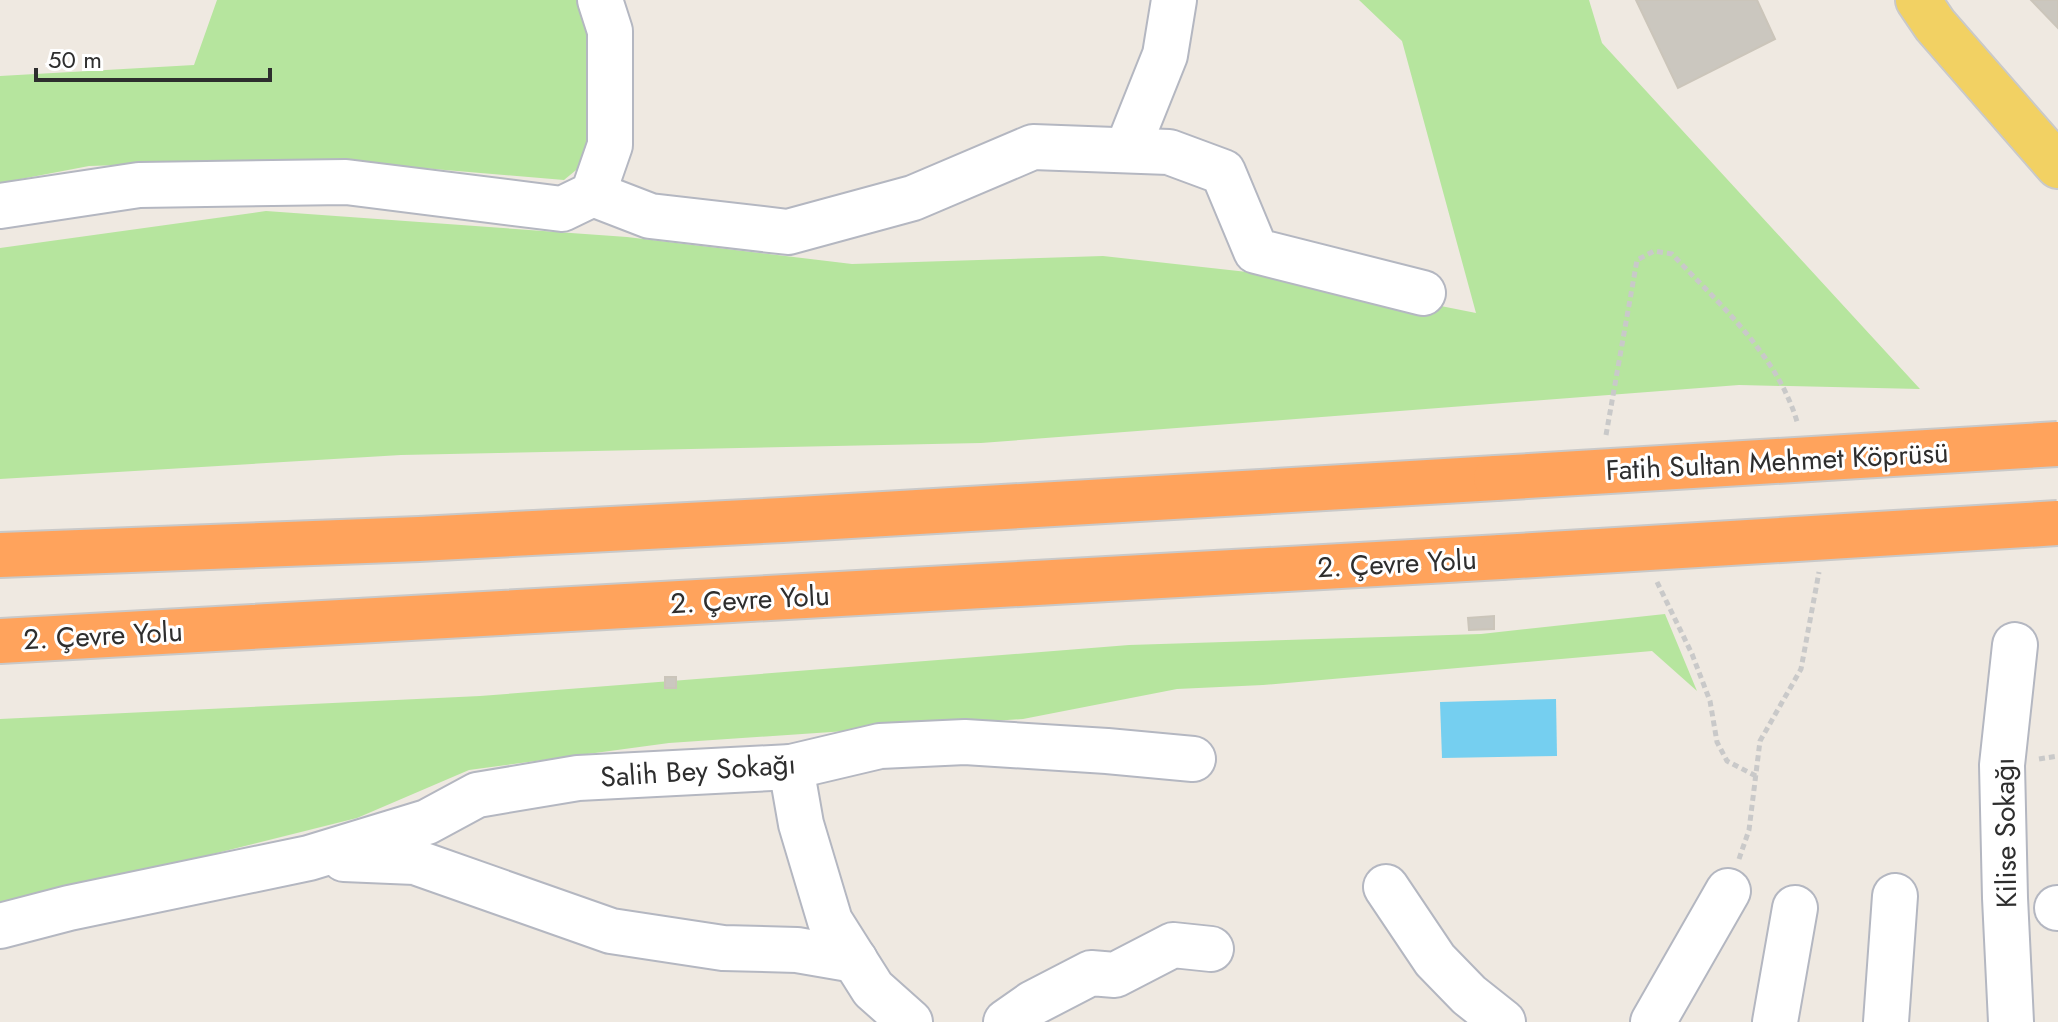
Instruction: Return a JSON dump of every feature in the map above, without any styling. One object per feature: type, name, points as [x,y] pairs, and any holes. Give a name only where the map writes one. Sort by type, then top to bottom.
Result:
[{"type":"highway","name":"Fatih Sultan Mehmet Köprüsü","points":[[0,555],[419,539],[782,520],[2058,444]]},
{"type":"highway","points":[[1641,548],[2058,523]]},
{"type":"highway","name":"2. Çevre Yolu","points":[[0,641],[1641,548]]},
{"type":"main road","points":[[1918,0],[1935,25],[2058,166]]},
{"type":"street","points":[[0,206],[139,185],[346,182],[562,209],[593,194],[610,145],[610,31],[600,0]]},
{"type":"street","points":[[1127,150],[1165,55],[1174,0]]},
{"type":"street","points":[[593,194],[650,216],[788,232],[913,198],[1033,147],[1169,152],[1223,172],[1256,251],[1423,293]]},
{"type":"street","name":"Kilise Sokağı","points":[[2011,1022],[2002,765],[2015,645]]},
{"type":"street","name":"Salih Bey Sokağı","points":[[0,926],[83,905],[309,858],[427,822],[477,795],[578,778],[791,767],[880,746],[965,742],[1193,759]]},
{"type":"street","points":[[791,767],[801,824],[830,921],[873,989],[910,1022]]},
{"type":"street","points":[[427,822],[443,873]]},
{"type":"street","name":"Salih Bey Sokağı","points":[[309,858],[415,862],[611,931],[723,948],[797,950],[855,960]]},
{"type":"street","points":[[1386,887],[1435,960],[1469,995],[1503,1022]]},
{"type":"street","points":[[1653,1022],[1728,891]]},
{"type":"street","points":[[1886,1022],[1895,896]]},
{"type":"street","points":[[1775,1022],[1795,908]]},
{"type":"street","points":[[1006,1022],[1033,1003],[1091,973],[1115,975],[1173,945],[1211,949]]},
{"type":"path","points":[[1641,548],[1692,654],[1710,701],[1717,742],[1727,761],[1756,776]]},
{"type":"green space","points":[[217,0],[580,0],[592,51],[592,141],[581,166],[564,180],[316,159],[89,166],[0,183],[0,76],[194,65]]},
{"type":"green space","points":[[1359,0],[1589,0],[1602,43],[1920,389],[1739,385],[981,443],[401,455],[0,479],[0,248],[266,211],[627,237],[852,264],[1103,256],[1300,278],[1476,313],[1402,41]]},
{"type":"green space","points":[[1665,614],[1697,691],[1652,651],[1263,685],[1177,689],[1023,719],[669,743],[469,770],[357,818],[0,907],[0,719],[480,696],[1129,645],[1481,634]]},
{"type":"water","points":[[1556,699],[1557,756],[1442,758],[1440,702]]},
{"type":"building","points":[[1636,0],[1757,0],[1775,39],[1678,88]]},
{"type":"building","points":[[2031,0],[2058,0],[2058,28]]},
{"type":"building","points":[[1494,616],[1494,629],[1469,630],[1468,618]]},
{"type":"building","points":[[665,677],[676,677],[676,688],[665,688]]}]
